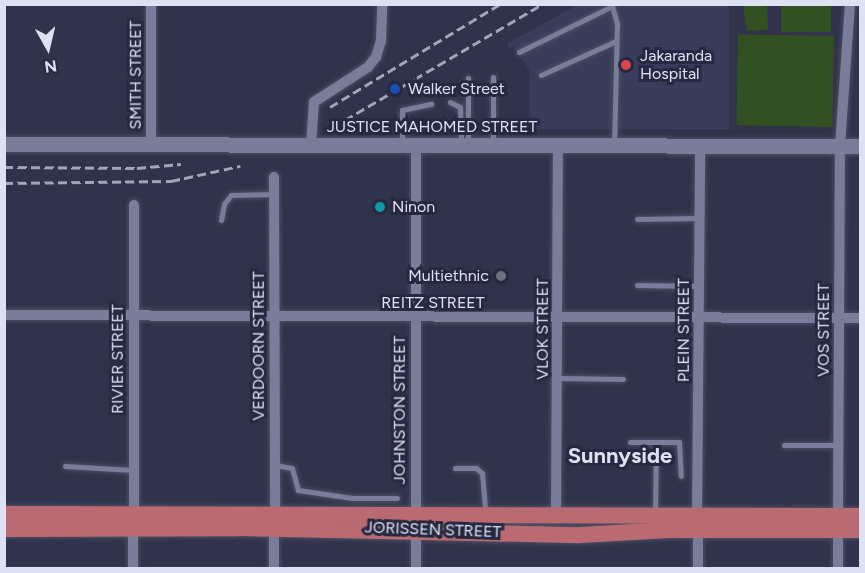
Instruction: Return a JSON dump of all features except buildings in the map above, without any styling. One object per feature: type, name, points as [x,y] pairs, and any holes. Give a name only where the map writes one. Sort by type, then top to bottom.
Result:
[{"type":"main road","name":"JUSTICE MAHOMED STREET","points":[[4,144],[614,143],[861,146]]},
{"type":"main road","name":"JORISSEN STREET","points":[[275,522],[317,517],[352,506],[416,524],[483,534],[698,523],[838,523],[861,516]]},
{"type":"main road","name":"JORISSEN STREET","points":[[4,513],[133,522]]},
{"type":"main road","name":"JORISSEN STREET","points":[[4,529],[133,522],[416,524],[485,513],[655,514],[698,523]]},
{"type":"main road","points":[[317,517],[416,524]]},
{"type":"main road","name":"JORISSEN STREET","points":[[838,523],[861,530]]},
{"type":"street","name":"SMITH STREET","points":[[151,4],[151,145]]},
{"type":"street","points":[[311,145],[314,102],[368,67],[376,57],[381,39],[382,4]]},
{"type":"street","name":"VOS STREET","points":[[838,568],[840,146],[850,4]]},
{"type":"street","name":"JOHNSTON STREET","points":[[409,144],[415,318],[417,568]]},
{"type":"street","name":"VLOK STREET","points":[[556,513],[558,144]]},
{"type":"street","name":"PLEIN STREET","points":[[698,568],[700,144]]},
{"type":"street","name":"VERDOORN STREET","points":[[273,177],[274,568]]},
{"type":"street","name":"RIVIER STREET","points":[[133,568],[134,205]]},
{"type":"street","name":"REITZ STREET","points":[[4,315],[861,318]]},
{"type":"lane","points":[[519,52],[610,6],[617,18],[614,143]]},
{"type":"lane","points":[[541,75],[616,41]]},
{"type":"lane","points":[[493,77],[493,144]]},
{"type":"lane","points":[[464,144],[468,78]]},
{"type":"lane","points":[[450,102],[460,107],[464,144]]},
{"type":"lane","points":[[409,144],[402,110],[431,104]]},
{"type":"lane","points":[[221,220],[224,204],[231,195],[274,194]]},
{"type":"lane","points":[[637,219],[700,218]]},
{"type":"lane","points":[[637,285],[699,286]]},
{"type":"lane","points":[[558,378],[623,379]]},
{"type":"lane","points":[[630,442],[681,444],[681,476]]},
{"type":"lane","points":[[655,514],[656,442]]},
{"type":"lane","points":[[784,445],[838,445]]},
{"type":"lane","points":[[275,465],[292,468],[298,490],[352,506],[397,498]]},
{"type":"lane","points":[[65,466],[133,470]]},
{"type":"lane","points":[[455,468],[476,468],[482,473],[485,513]]},
{"type":"lane","name":"JORISSEN STREET","points":[[4,519],[317,517]]},
{"type":"lane","name":"JORISSEN STREET","points":[[4,524],[861,523]]},
{"type":"lane","name":"JORISSEN STREET","points":[[483,534],[591,531],[684,524],[861,523]]},
{"type":"shaded area","name":"Jakaranda Hospital","points":[[577,5],[729,5],[729,129],[530,129],[529,69],[513,47],[508,48],[508,43]]},
{"type":"green space","points":[[743,5],[767,5],[768,30],[747,31]]},
{"type":"green space","points":[[781,5],[831,5],[831,32],[781,32]]},
{"type":"green space","points":[[738,34],[834,36],[832,127],[736,125]]},
{"type":"railway","points":[[330,107],[500,4]]},
{"type":"railway","points":[[333,127],[543,4]]},
{"type":"railway","points":[[4,167],[137,168],[181,164]]},
{"type":"railway","points":[[4,183],[171,181],[240,166]]},
{"type":"place","name":"Jakaranda Hospital","points":[[626,65]]},
{"type":"place","name":"Walker Street","points":[[395,89]]},
{"type":"place","name":"Ninon","points":[[380,207]]},
{"type":"place","name":"Multiethnic","points":[[501,276]]},
{"type":"district","name":"Sunnyside","points":[[620,456]]}]
